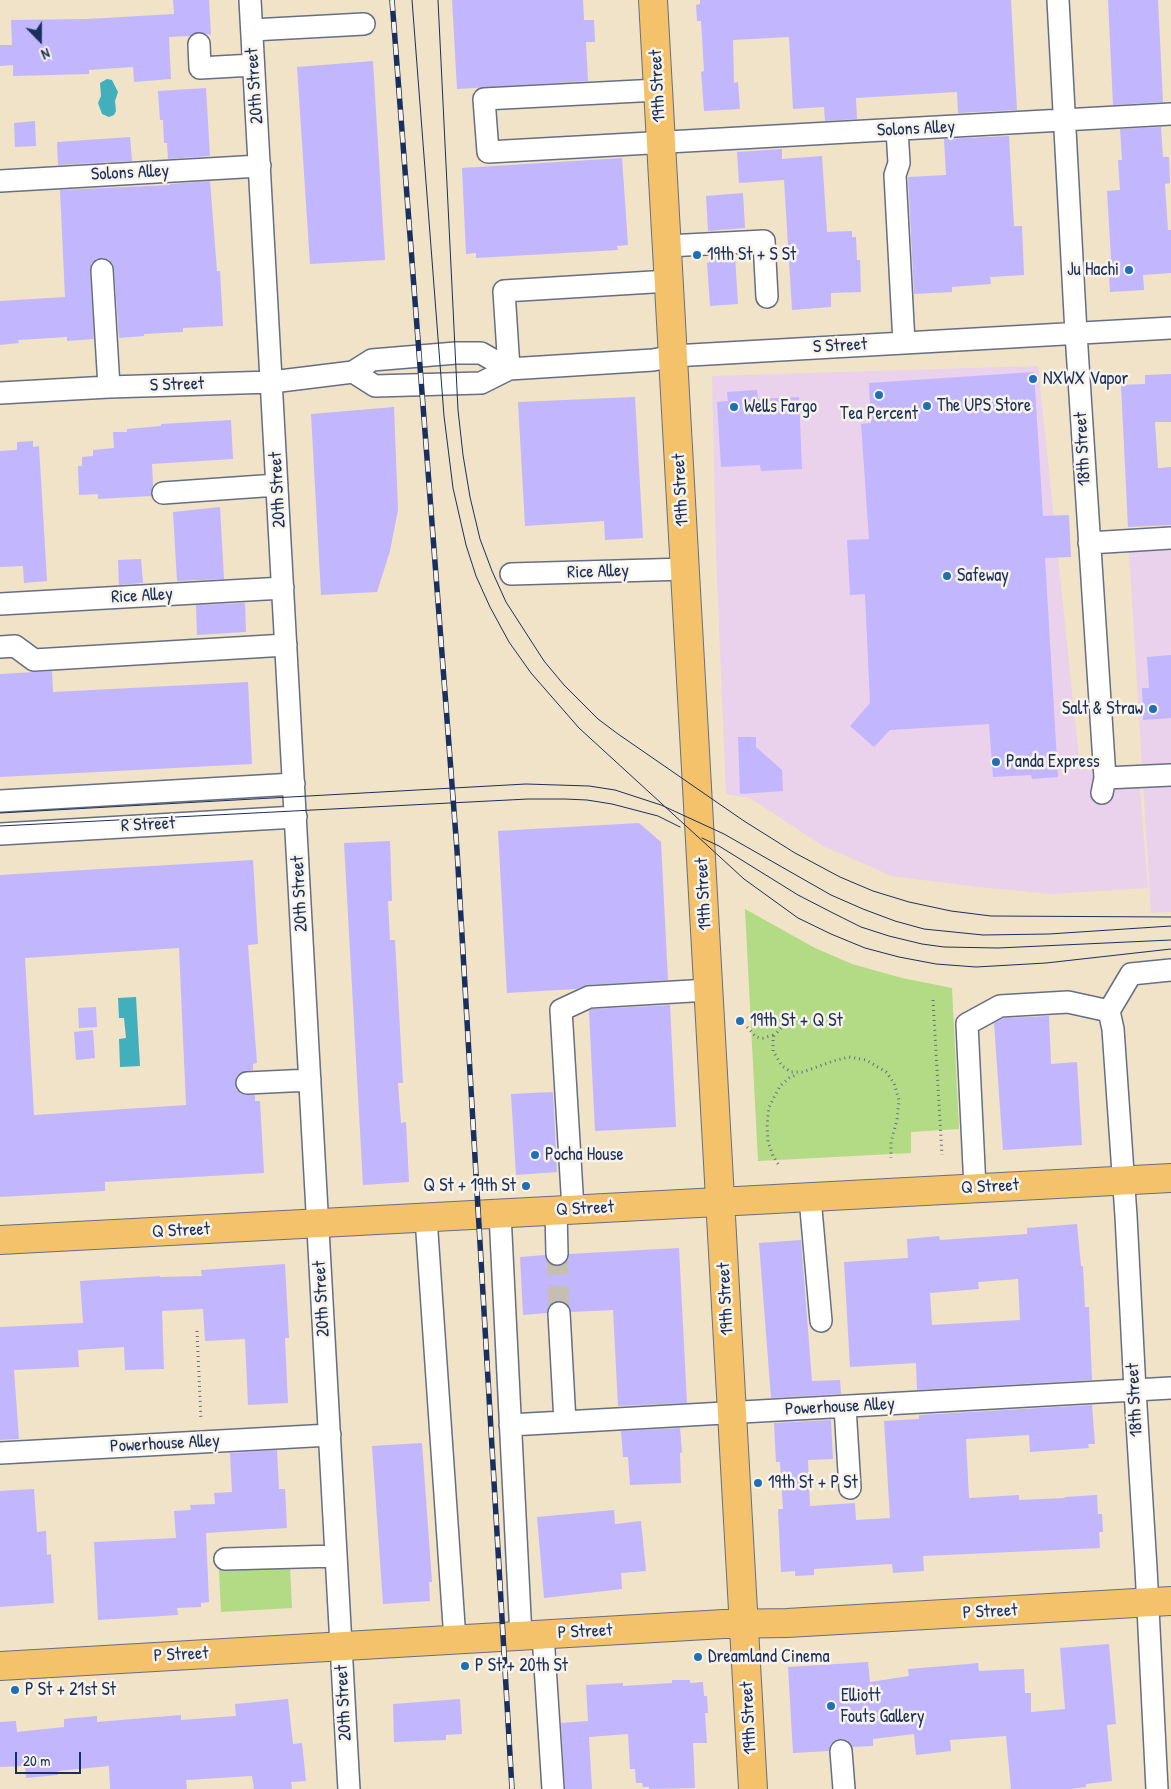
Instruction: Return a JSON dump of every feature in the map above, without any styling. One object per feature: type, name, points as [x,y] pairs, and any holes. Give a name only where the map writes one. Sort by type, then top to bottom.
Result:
[{"type":"main road","name":"19th Street","points":[[653,0],[753,1789]]},
{"type":"main road","name":"Q Street","points":[[0,1240],[1171,1178]]},
{"type":"main road","name":"P Street","points":[[0,1666],[744,1623],[806,1622],[1159,1602]]},
{"type":"street","name":"20th Street","points":[[250,0],[349,1789]]},
{"type":"street","name":"18th Street","points":[[1058,0],[1103,785],[1171,775]]},
{"type":"street","points":[[252,30],[364,24]]},
{"type":"street","points":[[199,44],[200,68],[253,65]]},
{"type":"street","name":"Solons Alley","points":[[658,90],[484,99],[488,152],[1171,114]]},
{"type":"street","points":[[896,130],[899,162],[895,176],[904,343]]},
{"type":"street","name":"Solons Alley","points":[[0,181],[260,166]]},
{"type":"street","points":[[667,246],[764,242],[767,297]]},
{"type":"street","points":[[102,270],[110,387]]},
{"type":"street","points":[[508,368],[504,291],[669,281]]},
{"type":"street","name":"S Street","points":[[353,372],[376,386],[481,383],[508,368],[652,360],[674,356],[1171,328]]},
{"type":"street","name":"S Street","points":[[0,393],[110,387],[272,382],[353,372],[372,360],[473,353],[481,353],[508,368]]},
{"type":"street","points":[[163,493],[277,485]]},
{"type":"street","points":[[1089,543],[1171,538]]},
{"type":"street","name":"Rice Alley","points":[[511,574],[686,569]]},
{"type":"street","name":"Rice Alley","points":[[0,604],[283,588]]},
{"type":"street","points":[[0,647],[15,646],[34,660],[286,646]]},
{"type":"street","name":"R Street","points":[[0,801],[294,784]]},
{"type":"street","name":"R Street","points":[[0,834],[296,817]]},
{"type":"street","points":[[976,1188],[967,1024],[1000,1006],[1068,1002],[1109,1011],[1131,974],[1171,970]]},
{"type":"street","points":[[556,1254],[565,1210],[561,1010],[589,997],[709,990]]},
{"type":"street","name":"18th Street","points":[[1109,1011],[1113,1029],[1126,1216],[1134,1390],[1159,1602],[1157,1789]]},
{"type":"street","points":[[247,1083],[310,1080]]},
{"type":"street","points":[[810,1198],[821,1321]]},
{"type":"street","points":[[500,1214],[510,1424],[532,1636],[553,1789]]},
{"type":"street","points":[[426,1218],[455,1640]]},
{"type":"street","points":[[559,1313],[565,1422]]},
{"type":"street","name":"Powerhouse Alley","points":[[510,1424],[1171,1388]]},
{"type":"street","points":[[845,1407],[850,1488]]},
{"type":"street","name":"Powerhouse Alley","points":[[0,1453],[330,1435]]},
{"type":"street","points":[[225,1559],[336,1556]]},
{"type":"street","points":[[841,1751],[844,1789]]},
{"type":"path","points":[[933,1000],[942,1155]]},
{"type":"path","points":[[747,1027],[753,1035],[760,1038],[768,1038],[781,1028]]},
{"type":"path","points":[[776,1033],[773,1047],[778,1062],[786,1070],[803,1072]]},
{"type":"path","points":[[778,1164],[768,1142],[767,1125],[769,1108],[776,1092],[784,1082],[803,1072],[849,1057],[866,1060],[880,1067],[894,1084],[899,1100],[897,1120],[891,1142],[891,1158]]},
{"type":"path","points":[[197,1331],[202,1429]]},
{"type":"shaded area","points":[[1038,366],[1080,768],[1139,780],[1148,888],[1052,894],[892,876],[823,846],[750,798],[726,794],[716,554],[712,376]]},
{"type":"shaded area","points":[[1171,550],[1171,912],[1151,913],[1129,552]]},
{"type":"green space","points":[[745,909],[815,948],[852,964],[902,978],[952,988],[959,1129],[911,1132],[911,1153],[758,1161]]},
{"type":"green space","points":[[290,1566],[292,1608],[221,1612],[219,1570]]},
{"type":"water","points":[[107,79],[112,80],[118,92],[115,101],[116,111],[114,115],[109,117],[102,114],[98,103],[101,96],[100,83]]},
{"type":"water","points":[[136,997],[140,1066],[120,1067],[119,1039],[126,1038],[124,1018],[119,1018],[118,998]]},
{"type":"building","points":[[173,0],[209,0],[211,35],[198,32],[190,36],[169,37],[171,79],[134,82],[133,67],[89,70],[89,74],[13,76],[13,65],[0,66],[0,45],[12,45],[11,20],[87,19],[174,14]]},
{"type":"building","points":[[452,0],[583,0],[584,20],[594,20],[595,42],[586,42],[588,81],[457,89]]},
{"type":"building","points":[[700,0],[1011,0],[1017,110],[958,113],[957,92],[856,98],[857,119],[825,121],[824,107],[793,109],[789,37],[733,40],[734,83],[738,82],[740,109],[704,111],[701,72],[704,71],[701,21],[697,21],[696,5],[700,4]]},
{"type":"building","points":[[1108,0],[1158,0],[1163,102],[1113,105]]},
{"type":"building","points":[[373,61],[385,260],[310,264],[297,67]]},
{"type":"building","points":[[206,88],[210,156],[168,159],[167,143],[164,143],[163,120],[160,120],[158,91]]},
{"type":"building","points":[[35,121],[36,146],[15,147],[14,123]]},
{"type":"building","points":[[1161,127],[1163,157],[1169,157],[1170,183],[1165,184],[1168,230],[1171,230],[1171,273],[1143,275],[1144,290],[1110,292],[1108,259],[1111,258],[1107,191],[1120,190],[1118,160],[1122,160],[1120,129]]},
{"type":"building","points":[[1009,136],[1014,226],[1022,226],[1024,275],[990,277],[991,284],[952,287],[952,292],[914,294],[908,177],[946,175],[944,139]]},
{"type":"building","points":[[130,137],[132,161],[58,165],[57,142]]},
{"type":"building","points":[[782,149],[782,159],[822,156],[827,232],[852,231],[852,237],[856,237],[857,260],[860,260],[861,292],[831,293],[831,307],[792,310],[784,180],[739,183],[737,152]]},
{"type":"building","points":[[622,158],[628,245],[617,246],[618,250],[476,258],[476,253],[466,254],[462,168]]},
{"type":"building","points":[[210,181],[217,271],[220,271],[223,326],[183,328],[183,332],[144,334],[144,336],[119,338],[113,264],[108,259],[101,258],[96,259],[91,264],[90,270],[94,339],[67,341],[67,337],[18,340],[19,343],[0,345],[0,301],[65,297],[60,190],[170,185]]},
{"type":"building","points":[[743,193],[745,228],[708,231],[706,196]]},
{"type":"building","points":[[735,255],[738,304],[710,306],[707,263],[709,263],[709,256]]},
{"type":"building","name":"Safeway","points":[[1034,372],[1043,516],[1069,515],[1071,557],[1045,558],[1058,777],[1032,779],[1031,775],[993,777],[989,724],[890,730],[874,747],[850,726],[870,703],[865,594],[850,595],[847,540],[869,539],[861,424],[871,423],[869,383]]},
{"type":"building","points":[[1171,374],[1171,422],[1155,422],[1158,468],[1171,467],[1171,525],[1128,527],[1121,385],[1145,384],[1145,375]]},
{"type":"building","points":[[757,390],[758,399],[799,397],[802,469],[761,471],[760,465],[721,467],[717,402],[728,401],[727,392]]},
{"type":"building","points":[[635,397],[643,538],[605,540],[604,521],[525,526],[518,402]]},
{"type":"building","points":[[394,407],[398,510],[390,551],[377,592],[321,595],[311,414]]},
{"type":"building","points":[[231,420],[233,459],[152,464],[153,486],[151,496],[98,499],[98,494],[79,495],[78,466],[82,466],[82,457],[93,456],[93,450],[114,448],[113,432],[127,432],[127,429],[161,426],[161,424]]},
{"type":"building","points":[[33,441],[33,447],[39,446],[47,581],[24,583],[23,566],[0,567],[0,451],[17,450],[17,442]]},
{"type":"building","points":[[220,507],[224,579],[177,581],[173,512]]},
{"type":"building","points":[[141,559],[143,583],[119,585],[118,560]]},
{"type":"building","points":[[245,603],[246,632],[197,635],[196,605]]},
{"type":"building","points":[[1171,655],[1171,718],[1143,720],[1142,688],[1149,688],[1147,657]]},
{"type":"building","points":[[52,671],[53,692],[248,682],[252,764],[0,777],[0,674]]},
{"type":"building","points":[[738,737],[756,737],[756,747],[782,770],[783,791],[740,794]]},
{"type":"building","points":[[639,823],[661,842],[668,980],[588,985],[576,989],[507,993],[498,831]]},
{"type":"building","points":[[390,841],[392,901],[388,901],[390,940],[395,940],[403,1083],[398,1083],[401,1123],[406,1122],[409,1182],[363,1185],[344,843]]},
{"type":"building","points":[[253,860],[258,944],[248,945],[257,1063],[253,1064],[253,1070],[240,1073],[235,1083],[236,1089],[241,1094],[255,1095],[255,1101],[260,1101],[264,1173],[105,1182],[105,1191],[0,1197],[0,875]],"holes":[[[179,948],[186,1105],[34,1115],[25,958]]]},
{"type":"building","points":[[670,1005],[676,1127],[595,1131],[589,1011],[592,1009]]},
{"type":"building","points":[[96,1007],[97,1027],[79,1028],[78,1008]]},
{"type":"building","points":[[1049,1016],[1051,1064],[1077,1062],[1082,1145],[1003,1150],[994,1023],[1004,1018]]},
{"type":"building","points":[[93,1030],[95,1058],[76,1060],[74,1032]]},
{"type":"building","points":[[553,1092],[557,1172],[516,1175],[511,1094]]},
{"type":"building","points":[[1077,1224],[1081,1266],[1083,1266],[1085,1307],[1089,1307],[1092,1380],[917,1390],[916,1363],[850,1367],[844,1262],[908,1258],[907,1239],[939,1236],[940,1240],[1027,1234],[1027,1228]],"holes":[[[1018,1279],[1020,1320],[932,1325],[930,1293],[979,1289],[978,1282]]]},
{"type":"building","points":[[801,1240],[812,1381],[840,1380],[841,1394],[771,1398],[759,1243]]},
{"type":"building","points":[[679,1248],[687,1403],[618,1406],[613,1310],[571,1312],[569,1306],[559,1301],[552,1303],[547,1313],[523,1315],[520,1257],[545,1255],[551,1265],[558,1266],[568,1260],[569,1254]]},
{"type":"building","points":[[285,1264],[289,1338],[285,1338],[288,1403],[248,1405],[245,1339],[205,1341],[203,1309],[162,1311],[164,1369],[125,1370],[124,1347],[78,1350],[79,1367],[14,1370],[19,1439],[0,1440],[0,1327],[83,1323],[80,1281],[160,1276],[202,1276],[201,1270]]},
{"type":"building","points":[[1092,1405],[1095,1444],[1088,1444],[1089,1448],[1030,1452],[1029,1435],[966,1439],[969,1498],[1019,1495],[1019,1500],[1097,1495],[1098,1514],[1102,1514],[1103,1532],[1099,1532],[1100,1548],[923,1556],[924,1571],[893,1573],[892,1564],[814,1569],[814,1575],[795,1576],[795,1571],[781,1572],[778,1509],[783,1509],[780,1462],[776,1462],[774,1423],[831,1420],[833,1459],[808,1460],[810,1506],[855,1503],[856,1520],[890,1518],[884,1421],[919,1419],[919,1415]]},
{"type":"building","points":[[680,1428],[682,1452],[680,1453],[681,1483],[630,1485],[628,1457],[623,1457],[621,1431]]},
{"type":"building","points":[[422,1443],[432,1582],[429,1582],[430,1601],[383,1604],[372,1446]]},
{"type":"building","points":[[277,1450],[279,1489],[285,1489],[287,1528],[206,1533],[209,1602],[201,1603],[201,1607],[177,1608],[178,1615],[98,1620],[94,1542],[176,1538],[174,1511],[191,1510],[190,1505],[215,1504],[214,1493],[232,1492],[230,1453]]},
{"type":"building","points":[[34,1489],[37,1532],[46,1531],[47,1555],[51,1554],[54,1603],[0,1607],[0,1491]]},
{"type":"building","points":[[614,1510],[615,1524],[641,1521],[646,1571],[621,1573],[622,1589],[544,1598],[537,1517]]},
{"type":"building","points":[[1109,1644],[1116,1724],[1107,1725],[1112,1781],[1086,1784],[1086,1787],[1071,1789],[1011,1789],[1006,1736],[950,1740],[951,1751],[916,1755],[914,1734],[873,1739],[873,1746],[852,1747],[847,1740],[840,1739],[830,1745],[829,1751],[793,1753],[788,1667],[868,1662],[870,1682],[909,1676],[908,1669],[978,1663],[979,1671],[1024,1669],[1025,1693],[1031,1693],[1031,1712],[1065,1709],[1060,1648]]},
{"type":"building","points":[[672,1680],[690,1680],[690,1683],[703,1682],[704,1696],[707,1696],[708,1713],[705,1713],[707,1743],[693,1743],[695,1788],[649,1789],[649,1787],[643,1787],[642,1783],[636,1783],[635,1769],[630,1769],[628,1734],[589,1737],[586,1685],[623,1683],[623,1686],[672,1683]]},
{"type":"building","points":[[288,1699],[293,1744],[302,1743],[306,1781],[291,1782],[292,1789],[254,1789],[252,1776],[186,1780],[187,1789],[110,1789],[109,1766],[58,1771],[58,1775],[26,1778],[25,1766],[0,1767],[0,1722],[16,1721],[17,1732],[64,1727],[64,1719],[97,1716],[97,1722],[181,1715],[181,1720],[236,1716],[235,1704]]},
{"type":"building","points":[[460,1699],[462,1734],[446,1735],[446,1740],[394,1742],[393,1704]]},
{"type":"building","points":[[588,1721],[592,1789],[565,1789],[561,1723]]},
{"type":"tunnel","points":[[557,1254],[559,1313]]},
{"type":"tram line","points":[[412,0],[444,416],[453,488],[466,545],[476,576],[509,642],[531,673],[579,728],[744,879],[798,918],[831,934],[865,948],[899,957],[936,964],[976,967],[1046,963],[1171,949]]},
{"type":"tram line","points":[[438,0],[458,410],[463,455],[480,539],[492,571],[506,602],[544,661],[564,685],[598,719],[618,734],[744,821],[795,853],[840,877],[873,891],[909,902],[951,911],[991,916],[1171,917]]},
{"type":"tram line","points":[[0,813],[526,784],[589,786],[615,790],[661,805],[724,834],[831,895],[895,921],[924,929],[983,935],[1049,934],[1171,926]]},
{"type":"tram line","points":[[0,826],[528,799],[565,799],[612,804],[658,816],[680,827]]},
{"type":"tram line","points":[[702,838],[719,846],[798,895],[861,927],[922,944],[944,947],[998,948],[1171,940]]},
{"type":"railway","points":[[392,0],[457,850],[512,1789]]},
{"type":"place","name":"19th St + S St","points":[[697,255]]},
{"type":"place","name":"Ju Hachi","points":[[1129,270]]},
{"type":"place","name":"NXWX Vapor","points":[[1033,379]]},
{"type":"place","name":"Tea Percent","points":[[879,395]]},
{"type":"place","name":"The UPS Store","points":[[927,406]]},
{"type":"place","name":"Wells Fargo","points":[[734,407]]},
{"type":"place","name":"Safeway","points":[[947,576]]},
{"type":"place","name":"Salt & Straw","points":[[1153,709]]},
{"type":"place","name":"Panda Express","points":[[996,762]]},
{"type":"place","name":"19th St + Q St","points":[[740,1021]]},
{"type":"place","name":"Pocha House","points":[[535,1155]]},
{"type":"place","name":"Q St + 19th St","points":[[526,1186]]},
{"type":"place","name":"19th St + P St","points":[[758,1483]]},
{"type":"place","name":"Dreamland Cinema","points":[[698,1657]]},
{"type":"place","name":"P St + 20th St","points":[[465,1666]]},
{"type":"place","name":"P St + 21st St","points":[[15,1690]]},
{"type":"place","name":"Elliott Fouts Gallery","points":[[831,1706]]}]
